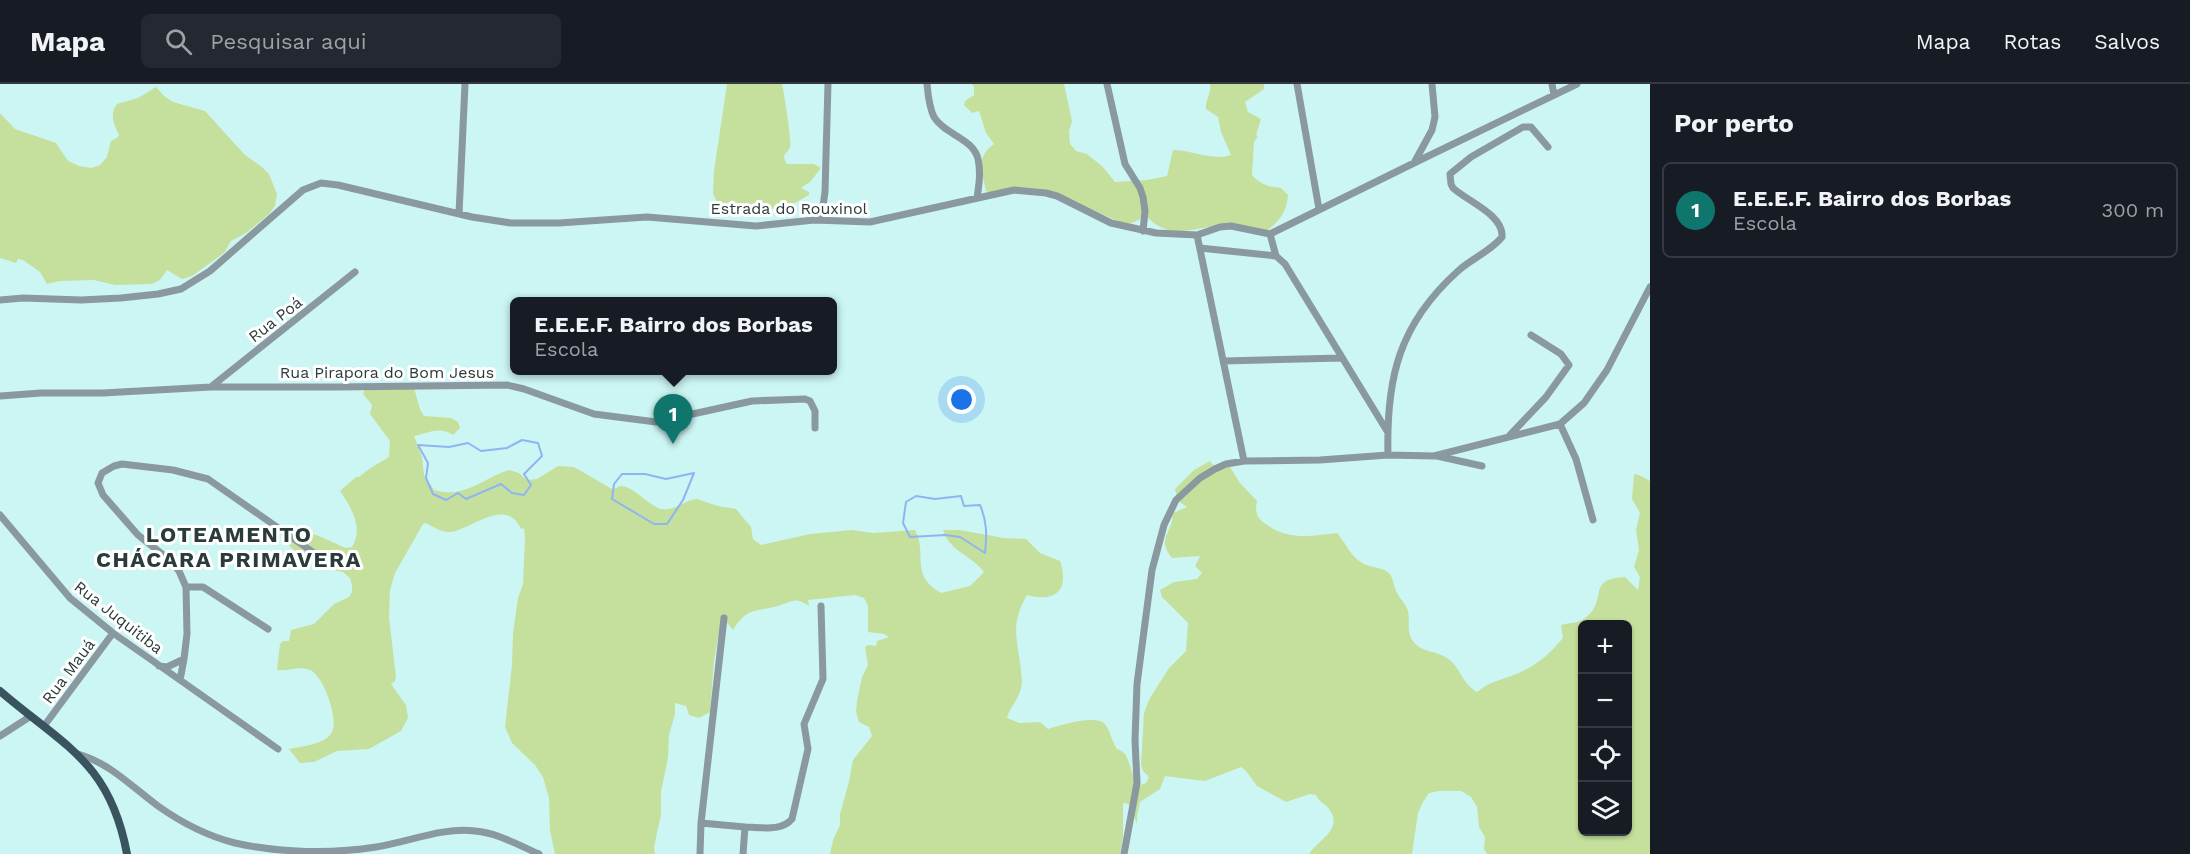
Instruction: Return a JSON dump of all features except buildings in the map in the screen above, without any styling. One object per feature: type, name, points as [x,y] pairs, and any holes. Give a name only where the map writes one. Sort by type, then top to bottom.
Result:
[{"type":"main road","points":[[0,691],[78,754],[97,777],[113,804],[127,854]]},
{"type":"street","points":[[459,214],[465,84]]},
{"type":"street","points":[[821,220],[825,192],[828,84]]},
{"type":"street","points":[[927,84],[934,116],[939,123],[970,145],[975,152],[980,169],[978,198]]},
{"type":"street","points":[[1107,84],[1125,165],[1143,197],[1145,212],[1143,231]]},
{"type":"street","points":[[1297,84],[1319,209]]},
{"type":"street","points":[[1414,163],[1432,130],[1435,117],[1432,84]]},
{"type":"street","points":[[1552,84],[1554,95]]},
{"type":"street","points":[[1387,431],[1291,272],[1276,256],[1270,234],[1577,84]]},
{"type":"street","points":[[1388,455],[1387,431],[1394,371],[1408,334],[1420,312],[1436,292],[1460,269],[1502,237],[1502,230],[1488,213],[1453,188],[1450,174],[1471,157],[1523,127],[1531,127],[1548,147]]},
{"type":"street","name":"Estrada do Rouxinol","points":[[0,300],[121,298],[181,289],[210,271],[303,190],[321,183],[459,214],[512,223],[538,224],[647,217],[741,225],[821,220],[859,223],[881,221],[1014,190],[1058,196],[1111,223],[1143,231],[1170,235],[1197,235],[1220,227],[1231,226],[1270,234]]},
{"type":"street","points":[[1197,235],[1244,461]]},
{"type":"street","points":[[1200,248],[1276,256]]},
{"type":"street","name":"Rua Poá","points":[[211,387],[355,272]]},
{"type":"street","points":[[1434,456],[1560,424],[1584,403],[1607,370],[1650,287]]},
{"type":"street","points":[[1510,436],[1546,397],[1569,365],[1561,354],[1531,335]]},
{"type":"street","points":[[1224,361],[1342,358]]},
{"type":"street","name":"Rua Pirapora do Bom Jesus","points":[[0,396],[211,387],[507,385],[524,388],[594,414],[656,422],[753,401],[805,399],[810,401],[815,411],[814,428]]},
{"type":"street","points":[[1560,424],[1576,459],[1593,520]]},
{"type":"street","points":[[1124,854],[1137,783],[1135,740],[1137,684],[1156,550],[1169,510],[1186,489],[1215,469],[1244,461],[1320,460],[1388,455],[1434,456],[1482,466]]},
{"type":"street","points":[[180,680],[187,634],[186,586],[171,561],[138,535],[103,495],[98,483],[102,472],[114,466],[137,465],[193,474],[208,479],[327,562]]},
{"type":"street","name":"Rua Juquitiba","points":[[0,515],[70,598],[113,633],[278,749]]},
{"type":"street","points":[[186,586],[203,587],[268,629]]},
{"type":"street","points":[[701,823],[745,827],[783,826],[792,819],[808,749],[804,724],[823,679],[821,606]]},
{"type":"street","points":[[700,854],[701,823],[724,618]]},
{"type":"street","name":"Rua Mauá","points":[[44,726],[113,633]]},
{"type":"street","points":[[159,666],[167,667],[184,659]]},
{"type":"street","points":[[0,736],[31,716]]},
{"type":"street","points":[[78,754],[108,767],[181,822],[198,831],[238,843],[297,850],[357,850],[463,830],[491,834],[539,854]]},
{"type":"street","points":[[743,854],[745,827]]},
{"type":"green space","points":[[727,84],[782,84],[790,143],[784,156],[785,160],[787,164],[814,164],[821,168],[810,182],[801,188],[809,192],[809,195],[793,204],[778,206],[763,214],[750,217],[733,213],[719,206],[713,194],[714,171]]},
{"type":"green space","points":[[972,84],[1064,84],[1072,121],[1069,131],[1070,144],[1076,151],[1087,154],[1103,167],[1115,182],[1167,176],[1173,150],[1217,157],[1231,155],[1221,132],[1218,117],[1206,109],[1210,84],[1264,84],[1264,89],[1245,102],[1248,112],[1261,119],[1256,135],[1258,136],[1254,142],[1252,175],[1265,185],[1281,188],[1288,195],[1284,210],[1268,230],[1211,227],[1177,231],[1162,228],[1146,216],[1125,224],[1063,198],[1025,191],[993,194],[986,191],[981,165],[984,154],[994,144],[986,133],[979,111],[972,113],[964,105],[965,101],[974,95]]},
{"type":"green space","points":[[156,87],[173,102],[205,111],[245,155],[269,174],[277,194],[275,206],[269,214],[246,233],[231,241],[224,253],[192,276],[182,279],[167,270],[160,280],[152,284],[115,285],[94,280],[60,281],[47,284],[40,272],[23,260],[18,259],[16,263],[0,258],[0,113],[15,129],[56,143],[68,161],[91,168],[100,165],[107,157],[111,141],[119,135],[113,115],[117,104],[138,98]]},
{"type":"green space","points":[[366,386],[414,388],[424,416],[451,418],[458,422],[460,428],[453,435],[438,431],[414,436],[422,457],[424,475],[434,490],[455,492],[464,490],[509,470],[519,473],[527,480],[537,479],[558,466],[574,467],[612,489],[620,486],[630,489],[661,509],[670,509],[697,499],[736,509],[751,527],[753,539],[761,545],[810,534],[852,530],[873,533],[915,530],[919,539],[925,579],[941,593],[970,586],[984,572],[950,543],[943,530],[1026,539],[1040,553],[1060,561],[1063,580],[1058,592],[1045,597],[1027,595],[1022,605],[1016,632],[1022,686],[1007,718],[1019,723],[1040,722],[1048,729],[1085,720],[1104,723],[1117,749],[1126,755],[1134,776],[1141,785],[1146,783],[1149,777],[1141,765],[1144,713],[1150,698],[1169,668],[1186,651],[1188,623],[1162,597],[1160,590],[1174,582],[1197,579],[1202,573],[1195,566],[1200,556],[1172,558],[1165,545],[1173,513],[1187,507],[1178,501],[1175,489],[1194,470],[1210,461],[1213,465],[1230,467],[1240,483],[1257,501],[1257,515],[1263,522],[1290,535],[1337,533],[1359,561],[1390,574],[1397,594],[1407,608],[1410,635],[1414,643],[1447,658],[1477,692],[1529,668],[1545,657],[1563,638],[1561,625],[1578,621],[1578,836],[1632,836],[1632,620],[1582,620],[1592,612],[1601,586],[1605,582],[1625,577],[1638,590],[1640,577],[1634,567],[1639,550],[1636,530],[1640,513],[1632,499],[1634,474],[1639,475],[1650,481],[1650,854],[1487,854],[1484,849],[1485,837],[1479,827],[1477,807],[1471,797],[1461,791],[1439,791],[1429,793],[1418,813],[1412,854],[1309,854],[1332,828],[1333,816],[1326,805],[1316,795],[1310,794],[1286,802],[1257,786],[1241,767],[1205,781],[1165,776],[1160,789],[1140,802],[1137,824],[1129,804],[1123,803],[1123,837],[1120,854],[830,854],[840,825],[840,814],[853,760],[872,736],[869,727],[859,722],[856,712],[862,677],[868,665],[865,647],[876,646],[877,641],[889,637],[868,632],[868,606],[864,598],[855,595],[808,600],[809,606],[800,601],[794,601],[752,612],[743,617],[733,630],[724,619],[721,621],[714,661],[710,712],[699,718],[689,715],[686,706],[675,703],[661,792],[661,815],[654,847],[655,854],[555,854],[550,831],[549,798],[543,777],[535,765],[512,743],[505,727],[513,633],[518,598],[523,584],[525,538],[524,528],[521,529],[514,519],[506,515],[487,517],[449,532],[426,523],[423,524],[395,573],[390,590],[389,617],[396,677],[391,684],[406,705],[408,718],[401,731],[369,749],[337,751],[314,762],[300,763],[289,749],[324,740],[332,732],[334,726],[329,698],[315,674],[301,668],[277,670],[280,644],[283,641],[289,641],[291,630],[314,624],[334,604],[349,597],[352,585],[350,578],[343,572],[321,567],[306,554],[295,551],[284,541],[283,536],[290,532],[306,532],[346,548],[352,547],[357,532],[355,518],[340,491],[356,477],[389,457],[390,441],[370,414],[372,405],[363,394]]},
{"type":"waterway","points":[[522,440],[538,443],[542,456],[524,474],[531,485],[524,495],[512,493],[501,484],[466,499],[458,493],[446,500],[433,494],[426,478],[428,463],[418,445],[449,447],[468,443],[481,451],[507,448],[522,440]]},
{"type":"waterway","points":[[694,473],[683,500],[667,524],[654,524],[612,499],[614,484],[622,474],[645,474],[666,479],[694,473]]},
{"type":"waterway","points":[[916,496],[935,499],[961,496],[964,506],[980,505],[986,528],[985,553],[960,537],[945,535],[910,537],[903,523],[906,502],[916,496]]},
{"type":"place","name":"E.E.E.F. Bairro dos Borbas","points":[[673,444]]},
{"type":"district","name":"LOTEAMENTO CHÁCARA PRIMAVERA","points":[[229,546]]}]
